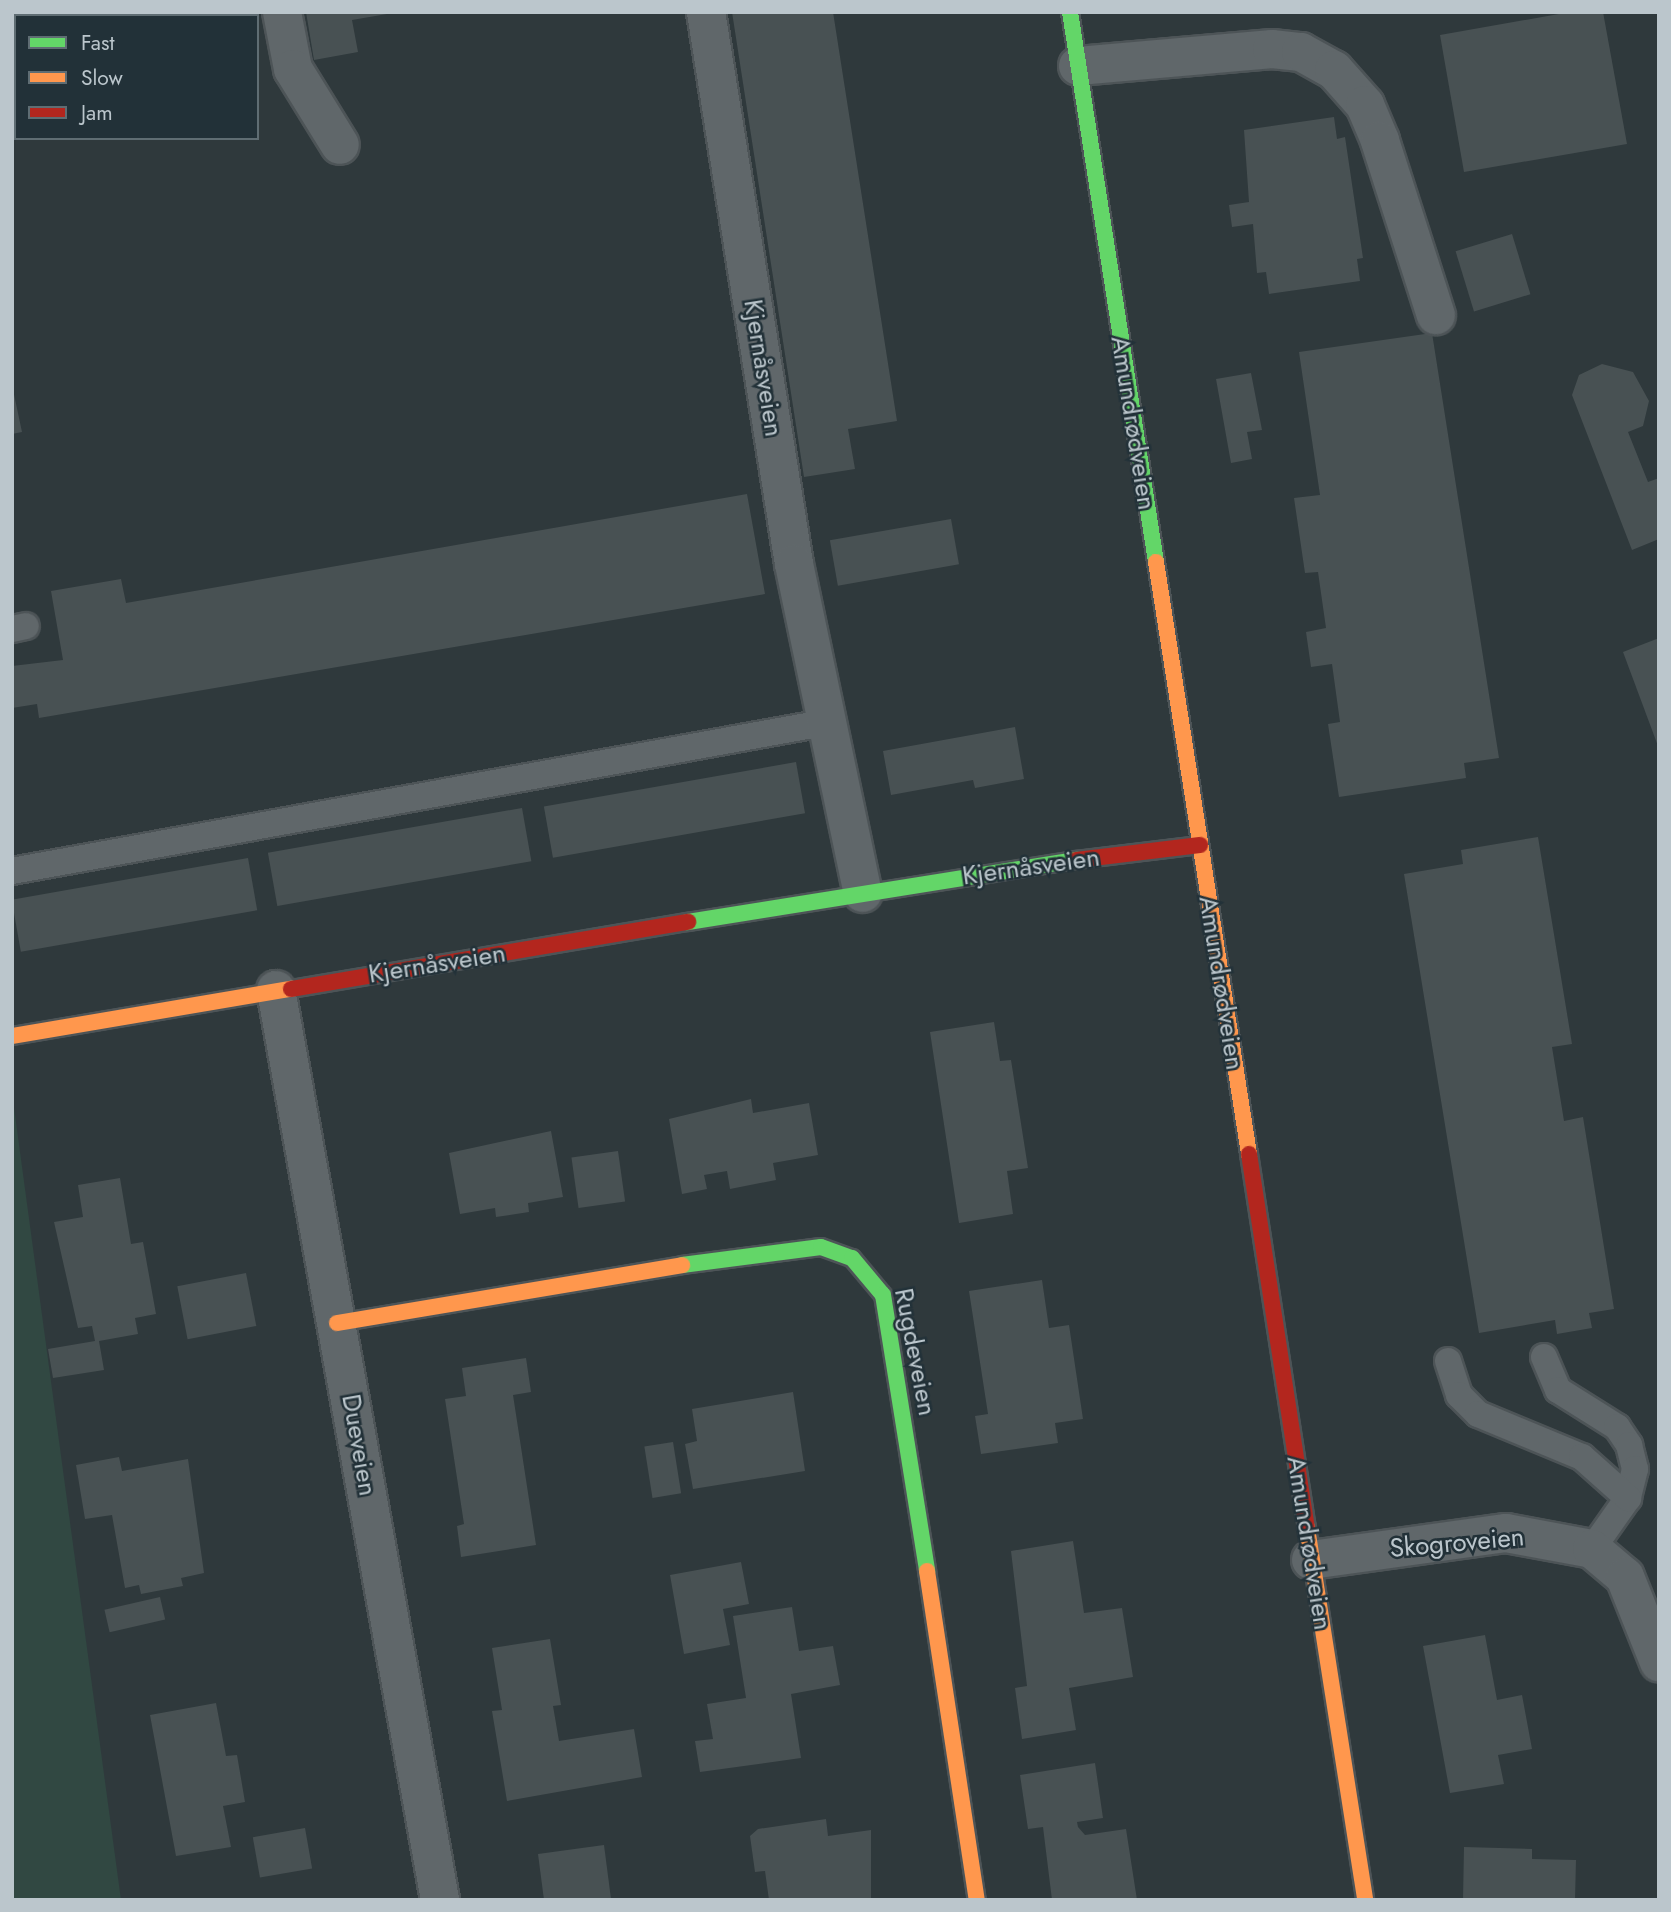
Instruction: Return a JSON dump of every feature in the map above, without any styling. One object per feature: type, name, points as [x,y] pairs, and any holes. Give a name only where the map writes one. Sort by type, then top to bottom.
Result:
[{"type":"main road","name":"Amundrødveien","points":[[1070,12],[1365,1900]]},
{"type":"main road","name":"Kjernåsveien","points":[[12,1036],[863,893],[1200,845]]},
{"type":"main road","name":"Rugdeveien","points":[[337,1323],[783,1248],[821,1247],[852,1258],[883,1295],[891,1334],[977,1900]]},
{"type":"street","points":[[282,12],[293,69],[341,145]]},
{"type":"street","name":"Kjernåsveien","points":[[706,12],[794,564],[863,893]]},
{"type":"street","points":[[1078,66],[1272,49],[1301,52],[1334,70],[1365,105],[1380,141],[1436,315]]},
{"type":"street","name":"Dueveien","points":[[276,990],[440,1900]]},
{"type":"street","name":"Skogroveien","points":[[1311,1560],[1506,1533],[1592,1549],[1625,1577],[1659,1662]]},
{"type":"lane","points":[[12,871],[829,722]]},
{"type":"lane","points":[[1544,1357],[1558,1390],[1617,1427],[1629,1445],[1635,1469],[1628,1498],[1592,1549]]},
{"type":"lane","points":[[1448,1361],[1459,1395],[1478,1414],[1582,1457],[1628,1498]]},
{"type":"green space","points":[[13,1100],[121,1900],[12,1900]]},
{"type":"building","points":[[306,12],[387,14],[352,20],[358,52],[314,60]]},
{"type":"building","points":[[732,12],[833,12],[897,421],[848,429],[855,469],[804,477]]},
{"type":"building","points":[[1570,12],[1603,12],[1627,144],[1464,172],[1440,35]]},
{"type":"building","points":[[1334,117],[1337,139],[1345,137],[1363,258],[1357,259],[1360,281],[1269,294],[1266,272],[1257,273],[1253,224],[1232,227],[1229,205],[1249,202],[1244,130]]},
{"type":"building","points":[[1512,234],[1530,294],[1474,311],[1456,251]]},
{"type":"building","points":[[1432,333],[1499,758],[1464,763],[1466,778],[1339,797],[1328,724],[1340,722],[1332,664],[1311,667],[1306,632],[1326,628],[1318,572],[1305,573],[1294,498],[1320,495],[1299,352]]},
{"type":"building","points":[[1602,364],[1633,372],[1649,401],[1643,426],[1628,432],[1648,482],[1659,478],[1659,539],[1632,550],[1572,395],[1579,375]]},
{"type":"building","points":[[1251,373],[1262,430],[1247,432],[1252,459],[1231,463],[1216,379]]},
{"type":"building","points":[[12,385],[22,432],[12,434]]},
{"type":"building","points":[[747,494],[765,594],[39,718],[37,704],[12,708],[12,666],[63,660],[51,591],[121,579],[126,603]]},
{"type":"building","points":[[951,519],[959,564],[838,586],[830,540]]},
{"type":"building","points":[[1659,638],[1659,746],[1658,746],[1623,652]]},
{"type":"building","points":[[1015,727],[1024,779],[975,788],[973,780],[891,795],[883,751]]},
{"type":"building","points":[[796,762],[805,813],[553,858],[544,806]]},
{"type":"building","points":[[522,808],[531,861],[277,906],[268,853]]},
{"type":"building","points":[[1538,837],[1572,1044],[1552,1047],[1564,1121],[1583,1117],[1614,1309],[1589,1313],[1592,1328],[1557,1334],[1555,1320],[1479,1333],[1404,874],[1463,864],[1461,850]]},
{"type":"building","points":[[248,858],[257,910],[21,952],[12,900]]},
{"type":"building","points":[[994,1022],[1000,1061],[1011,1060],[1028,1168],[1007,1171],[1013,1214],[959,1223],[930,1032]]},
{"type":"building","points":[[751,1099],[753,1113],[809,1103],[818,1155],[773,1163],[776,1180],[730,1189],[727,1171],[704,1175],[707,1189],[682,1194],[669,1119]]},
{"type":"building","points":[[551,1131],[563,1197],[528,1203],[529,1212],[496,1217],[495,1208],[460,1214],[449,1153]]},
{"type":"building","points":[[618,1151],[625,1202],[579,1208],[571,1158]]},
{"type":"building","points":[[120,1178],[131,1244],[143,1242],[156,1314],[135,1318],[138,1334],[99,1341],[104,1370],[53,1378],[48,1349],[95,1341],[92,1326],[78,1328],[54,1222],[83,1217],[78,1185]]},
{"type":"building","points":[[246,1273],[256,1326],[188,1339],[177,1286]]},
{"type":"building","points":[[1042,1280],[1049,1328],[1069,1325],[1083,1419],[1055,1423],[1058,1443],[981,1454],[975,1416],[988,1414],[969,1291]]},
{"type":"building","points":[[526,1358],[531,1392],[513,1395],[536,1545],[461,1557],[457,1526],[464,1524],[445,1399],[466,1396],[462,1368]]},
{"type":"building","points":[[793,1392],[805,1471],[693,1489],[685,1444],[697,1441],[692,1409]]},
{"type":"building","points":[[673,1442],[681,1493],[652,1498],[644,1447]]},
{"type":"building","points":[[119,1457],[122,1471],[188,1459],[204,1573],[181,1578],[183,1586],[141,1594],[139,1585],[125,1588],[112,1515],[85,1519],[76,1465]]},
{"type":"building","points":[[1073,1541],[1084,1613],[1122,1608],[1133,1677],[1069,1688],[1076,1730],[1022,1739],[1015,1688],[1027,1686],[1011,1551]]},
{"type":"building","points":[[741,1562],[749,1604],[723,1609],[730,1645],[684,1654],[670,1575]]},
{"type":"building","points":[[160,1597],[165,1619],[110,1632],[104,1610]]},
{"type":"building","points":[[792,1607],[799,1651],[833,1646],[840,1685],[791,1694],[801,1758],[700,1772],[695,1741],[713,1739],[707,1704],[746,1698],[733,1616]]},
{"type":"building","points":[[1485,1635],[1497,1700],[1522,1695],[1532,1749],[1498,1755],[1504,1784],[1450,1793],[1423,1646]]},
{"type":"building","points":[[550,1639],[561,1705],[553,1706],[559,1741],[634,1729],[642,1777],[507,1801],[492,1711],[502,1710],[492,1648]]},
{"type":"building","points":[[216,1703],[226,1756],[237,1755],[245,1802],[223,1806],[231,1847],[176,1856],[150,1715]]},
{"type":"building","points":[[1095,1763],[1103,1818],[1077,1822],[1078,1827],[1085,1835],[1126,1829],[1137,1900],[1052,1900],[1043,1827],[1028,1829],[1020,1775]]},
{"type":"building","points":[[826,1819],[828,1836],[871,1830],[871,1900],[769,1900],[765,1871],[755,1872],[750,1836],[758,1829]]},
{"type":"building","points":[[305,1828],[312,1868],[260,1878],[253,1837]]},
{"type":"building","points":[[604,1845],[611,1899],[544,1900],[538,1854]]},
{"type":"building","points":[[1464,1847],[1532,1849],[1532,1859],[1576,1860],[1575,1900],[1463,1900]]},
{"type":"traffic: fast","points":[[1070,12],[1156,562]]},
{"type":"traffic: fast","points":[[688,922],[1076,860]]},
{"type":"traffic: fast","points":[[682,1265],[821,1247],[852,1258],[883,1295],[927,1571]]},
{"type":"traffic: slow","points":[[1156,562],[1249,1154]]},
{"type":"traffic: slow","points":[[12,1036],[291,989]]},
{"type":"traffic: slow","points":[[337,1323],[682,1265]]},
{"type":"traffic: slow","points":[[1307,1528],[1365,1900]]},
{"type":"traffic: slow","points":[[927,1571],[977,1900]]},
{"type":"traffic: jam","points":[[1076,860],[1200,845]]},
{"type":"traffic: jam","points":[[291,989],[688,922]]},
{"type":"traffic: jam","points":[[1249,1154],[1307,1528]]}]
